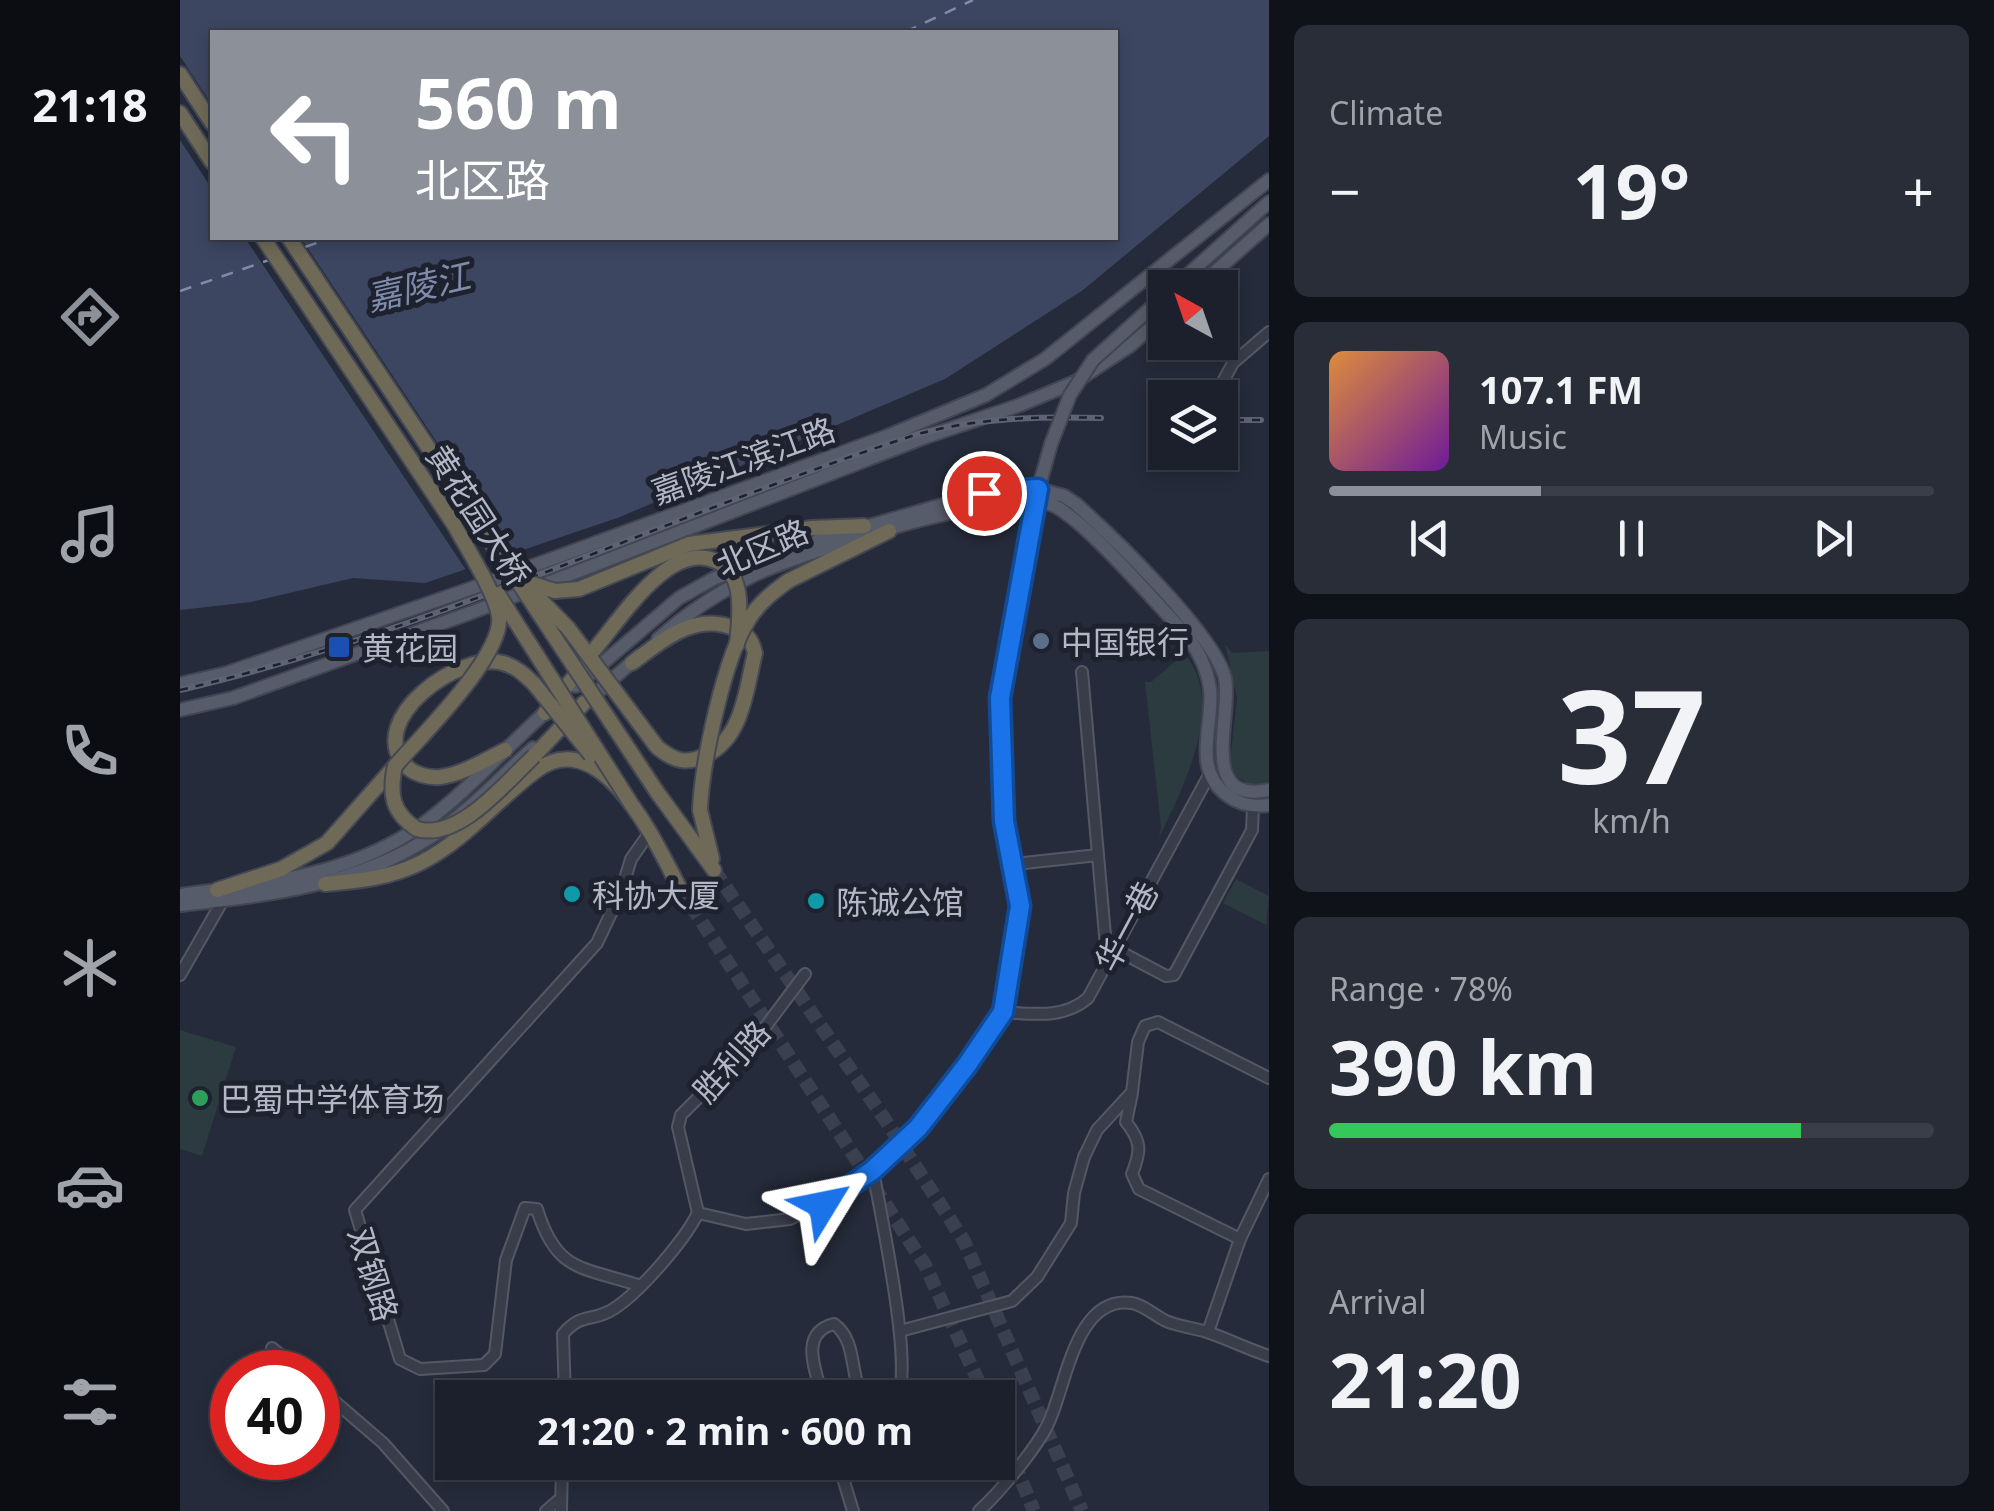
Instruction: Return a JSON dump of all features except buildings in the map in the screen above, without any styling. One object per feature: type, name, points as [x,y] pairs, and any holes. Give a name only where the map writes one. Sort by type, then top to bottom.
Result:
[{"type":"highway","points":[[180,74],[210,120]]},
{"type":"highway","points":[[180,113],[210,159]]},
{"type":"highway","name":"黄花园大桥","points":[[264,240],[455,526],[647,828],[679,886]]},
{"type":"highway","name":"黄花园大桥","points":[[290,240],[657,792],[714,870],[700,810],[705,761],[737,644]]},
{"type":"highway","points":[[220,895],[327,844],[487,658],[498,631],[497,608],[455,526]]},
{"type":"highway","points":[[507,566],[530,583],[555,590],[579,590],[690,544],[812,528],[864,526]]},
{"type":"highway","points":[[737,644],[748,620],[765,598],[788,581],[888,531]]},
{"type":"highway","points":[[545,712],[594,650],[666,570],[682,558],[699,556],[723,564],[732,575],[740,610],[737,644]]},
{"type":"highway","points":[[507,566],[568,628],[657,748],[673,760],[692,762],[716,751],[730,736],[738,720],[755,653],[746,634],[731,626],[703,623],[669,636],[632,662]]},
{"type":"highway","points":[[505,750],[467,769],[439,777],[421,775],[407,768],[397,753],[397,732],[403,715],[424,690],[480,662],[501,662],[518,669],[536,685],[630,802]]},
{"type":"highway","points":[[395,766],[391,790],[396,808],[417,829],[436,832],[464,820],[534,756],[584,703]]},
{"type":"highway","points":[[325,884],[368,880],[414,866],[460,838],[537,770],[563,759],[589,764],[611,780]]},
{"type":"main road","name":"嘉陵江滨江路","points":[[180,684],[227,674],[446,598],[886,437],[986,394],[1045,360],[1269,180]]},
{"type":"main road","points":[[1193,270],[1269,202]]},
{"type":"main road","points":[[1217,270],[1269,224]]},
{"type":"main road","points":[[1148,310],[1094,360],[1070,395],[1037,495],[1076,521],[1193,643],[1207,674],[1210,692],[1208,777],[1235,801],[1254,807],[1269,806]]},
{"type":"main road","name":"嘉陵江滨江路","points":[[180,710],[233,698],[470,613],[923,438],[1020,405],[1075,382],[1148,330]]},
{"type":"main road","name":"北区路","points":[[180,904],[304,877],[371,854],[423,823],[679,598],[781,551],[984,493],[1064,496],[1203,635],[1224,678],[1227,700],[1221,750],[1226,775],[1249,791],[1269,790]]},
{"type":"main road","name":"北区路","points":[[180,894],[220,895],[325,884],[381,863],[437,832],[683,618],[722,592],[787,561],[987,504],[1037,495]]},
{"type":"main road","points":[[722,592],[747,575],[744,570],[734,570]]},
{"type":"street","points":[[1224,380],[1233,363],[1269,332]]},
{"type":"street","points":[[564,1380],[563,1334],[575,1320],[609,1312],[664,1262],[698,1213],[746,1224],[790,1219],[823,1205],[873,1170],[918,1128],[1003,1012],[1020,906],[1004,821],[1000,698],[1037,495]]},
{"type":"street","points":[[1082,672],[1110,954],[1166,976],[1174,974],[1252,830],[1254,807]]},
{"type":"street","name":"华一巷","points":[[1003,1012],[1042,1015],[1078,1006],[1088,998],[1208,777]]},
{"type":"street","name":"双钢路","points":[[638,1285],[566,1262],[546,1238],[537,1210],[524,1208],[506,1260],[495,1354],[484,1365],[420,1369],[400,1359],[355,1210],[597,942],[647,828]]},
{"type":"street","points":[[1014,864],[1098,855]]},
{"type":"street","points":[[180,974],[220,895]]},
{"type":"street","name":"胜利路","points":[[698,1213],[678,1127],[681,1115],[745,1052],[806,974]]},
{"type":"street","points":[[1240,1239],[1139,1189],[1132,1174],[1141,1151],[1140,1140],[1126,1122],[1138,1042],[1145,1026],[1158,1022],[1269,1078]]},
{"type":"street","points":[[900,1330],[1012,1301],[1028,1290],[1071,1223],[1084,1156],[1097,1130],[1132,1092]]},
{"type":"street","points":[[873,1170],[900,1330],[903,1380]]},
{"type":"street","points":[[1208,1332],[1240,1239],[1269,1179]]},
{"type":"street","points":[[979,1511],[992,1500],[1046,1427],[1079,1340],[1098,1312],[1116,1304],[1134,1303],[1167,1322],[1208,1332],[1269,1356]]},
{"type":"street","points":[[818,1380],[812,1337],[821,1327],[834,1324],[848,1340],[858,1380]]},
{"type":"street","points":[[340,1406],[384,1443],[443,1511]]},
{"type":"street","points":[[546,1511],[560,1505],[561,1480]]},
{"type":"street","points":[[844,1480],[853,1511]]},
{"type":"shaded area","points":[[1225,644],[1232,653],[1269,651],[1269,783],[1244,781],[1236,776],[1230,760],[1237,698]]},
{"type":"shaded area","points":[[1184,654],[1197,673],[1202,696],[1201,720],[1189,771],[1159,838],[1145,682],[1151,682]]},
{"type":"shaded area","points":[[1236,879],[1269,896],[1266,925],[1223,903]]},
{"type":"shaded area","name":"巴蜀中学体育场","points":[[180,1030],[236,1047],[202,1156],[180,1149]]},
{"type":"water","name":"嘉陵江","points":[[180,0],[1269,0],[1269,136],[1083,290],[945,379],[620,517],[425,583],[353,578],[251,602],[180,610]]},
{"type":"pier","points":[[180,56],[210,102],[210,186],[180,140]]},
{"type":"pier","points":[[246,240],[302,240],[514,558],[468,573]]},
{"type":"ferry route","points":[[909,30],[973,0]]},
{"type":"ferry route","points":[[305,247],[325,240]]},
{"type":"ferry route","points":[[180,291],[269,260]]},
{"type":"tunnel","points":[[714,870],[964,1241],[1082,1511]]},
{"type":"tunnel","points":[[679,887],[925,1265],[978,1380]]},
{"type":"tunnel","points":[[1015,1465],[1034,1511]]},
{"type":"railway","points":[[180,690],[368,636],[918,434],[1009,419],[1101,418]]},
{"type":"railway","points":[[1238,420],[1261,420]]},
{"type":"place","name":"中国银行","points":[[1041,641]]},
{"type":"place","name":"黄花园","points":[[339,647]]},
{"type":"place","name":"科协大厦","points":[[572,894]]},
{"type":"place","name":"陈诚公馆","points":[[816,901]]},
{"type":"place","name":"巴蜀中学体育场","points":[[200,1098]]},
{"type":"route","points":[[823,1205],[873,1170],[918,1128],[1003,1012],[1020,906],[1004,821],[1000,698],[1038,489],[984,493]]}]
